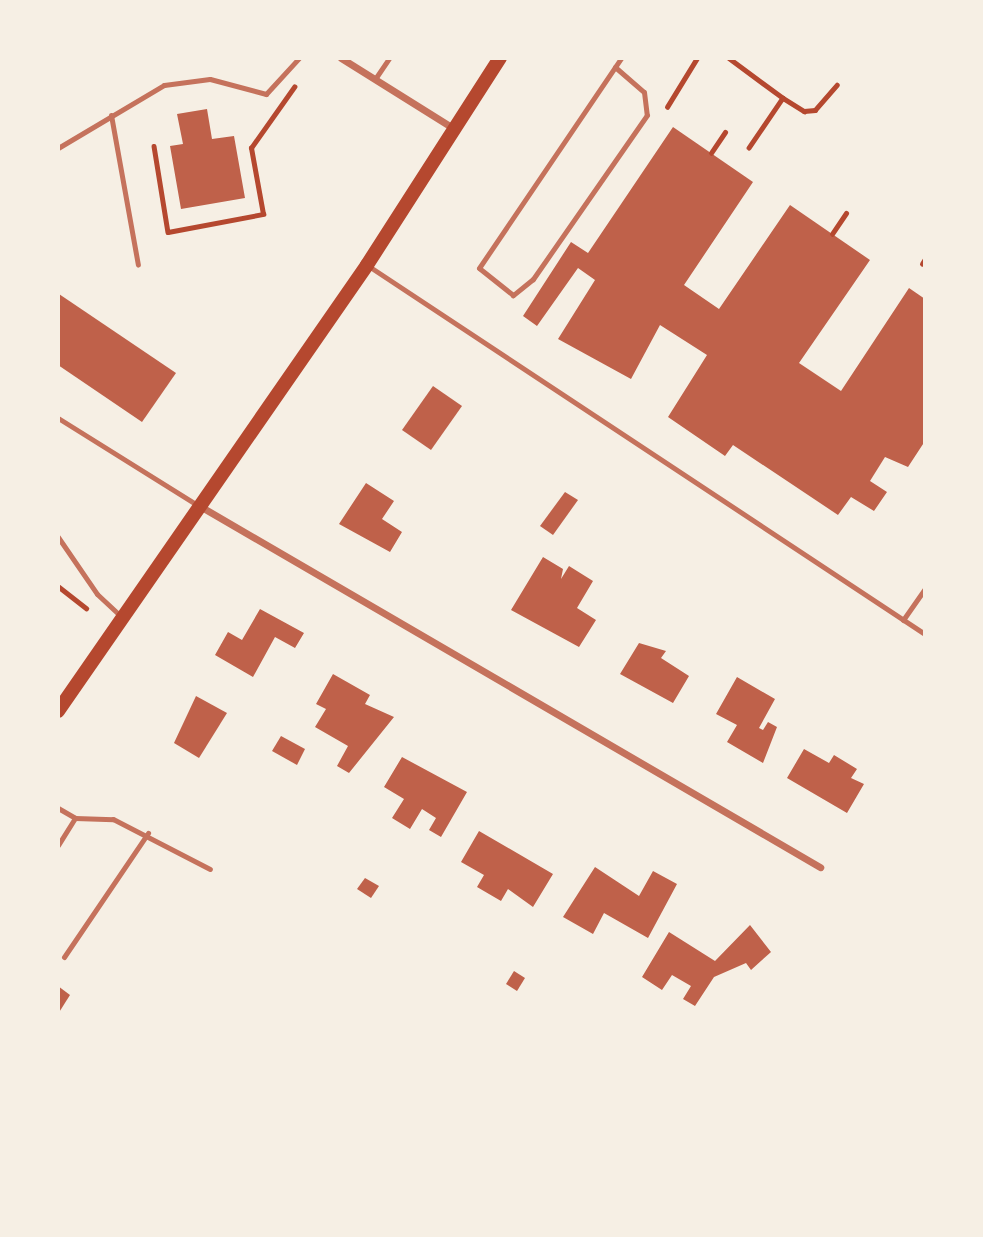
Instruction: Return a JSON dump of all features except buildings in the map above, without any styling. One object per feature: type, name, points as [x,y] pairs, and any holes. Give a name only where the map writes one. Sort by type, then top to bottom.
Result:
[{"type":"main road","points":[[58,711],[197,505],[367,265],[500,58]]},
{"type":"street","points":[[341,58],[453,128]]},
{"type":"street","points":[[197,505],[820,867]]},
{"type":"lane","points":[[58,148],[144,93],[196,80],[266,94],[299,58]]},
{"type":"lane","points":[[375,79],[389,58]]},
{"type":"lane","points":[[615,67],[644,92],[647,116],[533,279],[513,295],[480,268],[621,58]]},
{"type":"lane","points":[[111,116],[138,265]]},
{"type":"lane","points":[[367,265],[925,634]]},
{"type":"lane","points":[[58,418],[197,505]]},
{"type":"lane","points":[[58,537],[97,594],[121,616]]},
{"type":"lane","points":[[903,620],[925,588]]},
{"type":"lane","points":[[58,808],[75,818],[113,819],[148,834],[210,869]]},
{"type":"lane","points":[[58,845],[75,818]]},
{"type":"lane","points":[[64,957],[148,834]]},
{"type":"path","points":[[667,107],[697,58]]},
{"type":"path","points":[[729,58],[804,111],[815,110],[837,85]]},
{"type":"path","points":[[154,146],[169,232],[263,214],[251,148],[303,74]]},
{"type":"path","points":[[749,148],[783,98]]},
{"type":"path","points":[[711,153],[725,132]]},
{"type":"path","points":[[832,234],[846,213]]},
{"type":"path","points":[[58,586],[86,608]]}]
